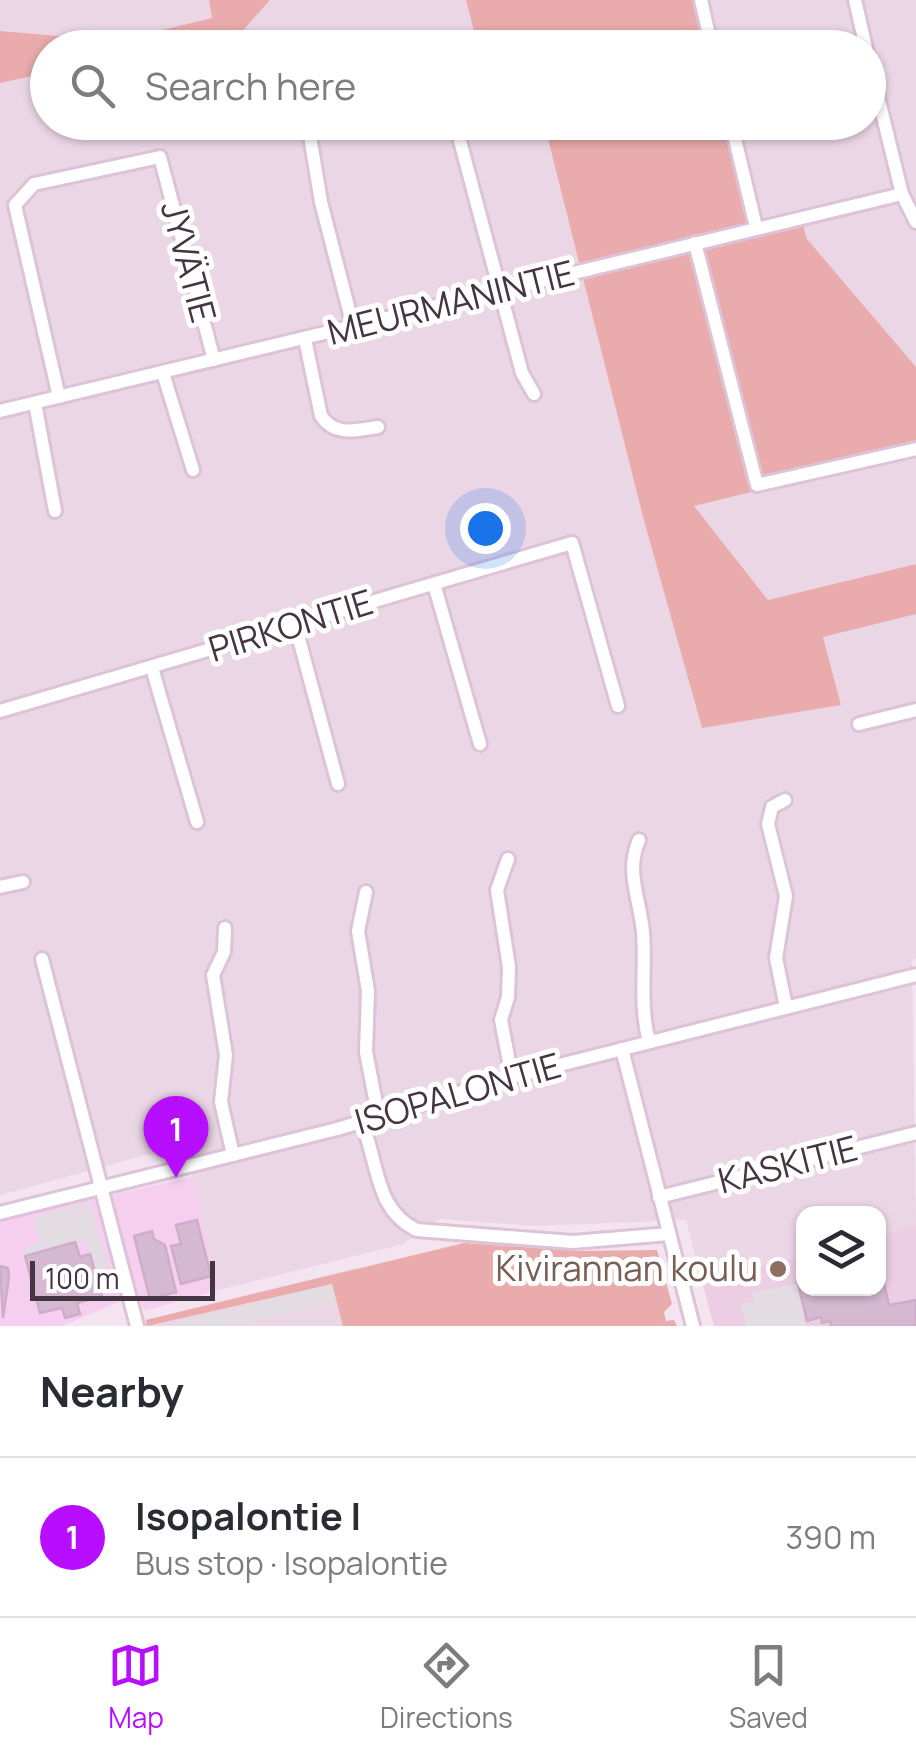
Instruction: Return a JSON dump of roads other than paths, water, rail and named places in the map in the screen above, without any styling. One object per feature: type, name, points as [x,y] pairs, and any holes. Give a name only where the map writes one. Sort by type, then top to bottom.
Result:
[{"type":"street","points":[[700,0],[708,30]]},
{"type":"street","points":[[855,0],[862,30]]},
{"type":"street","points":[[886,129],[902,194],[912,216]]},
{"type":"street","points":[[314,140],[320,202],[353,326]]},
{"type":"street","points":[[460,140],[522,373],[534,394]]},
{"type":"street","points":[[735,140],[756,227]]},
{"type":"street","name":"JYVÄTIE","points":[[59,397],[18,200],[34,184],[160,158],[214,360]]},
{"type":"street","name":"MEURMANINTIE","points":[[0,411],[902,194]]},
{"type":"street","points":[[696,243],[757,485],[916,449]]},
{"type":"street","points":[[305,339],[321,416],[328,426],[342,431],[378,427]]},
{"type":"street","points":[[163,374],[194,470]]},
{"type":"street","points":[[35,403],[55,511]]},
{"type":"street","name":"PIRKONTIE","points":[[0,711],[572,543],[618,706]]},
{"type":"street","points":[[434,584],[480,744]]},
{"type":"street","points":[[295,624],[338,784]]},
{"type":"street","points":[[152,668],[197,822]]},
{"type":"street","points":[[860,724],[916,710]]},
{"type":"street","points":[[785,800],[772,807],[768,824],[786,896],[776,958],[786,1008]]},
{"type":"street","points":[[640,840],[632,868],[643,932],[640,993],[649,1042]]},
{"type":"street","points":[[508,860],[497,890],[509,967],[502,1020],[512,1077]]},
{"type":"street","points":[[0,887],[24,882]]},
{"type":"street","points":[[366,892],[358,931],[368,991],[366,1052],[378,1114]]},
{"type":"street","points":[[225,928],[224,952],[213,975],[226,1055],[221,1102],[233,1155]]},
{"type":"street","points":[[42,959],[136,1324]]},
{"type":"street","name":"ISOPALONTIE","points":[[0,1213],[916,975]]},
{"type":"street","points":[[622,1049],[693,1326]]},
{"type":"street","points":[[361,1121],[387,1206],[397,1221],[418,1230],[573,1242],[669,1234]]},
{"type":"street","name":"KASKITIE","points":[[659,1197],[916,1134]]},
{"type":"place","name":"Isopalontie I","points":[[176,1178]]},
{"type":"place","name":"Kivirannan koulu","points":[[778,1269]]}]
